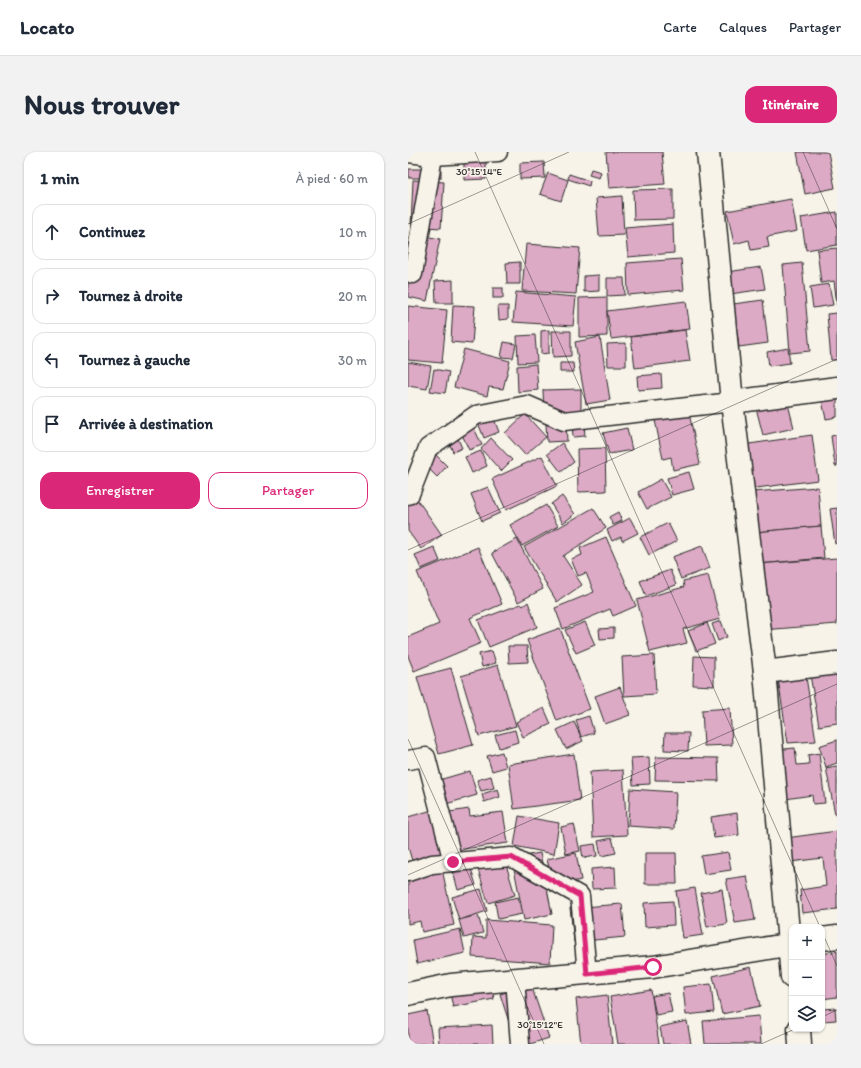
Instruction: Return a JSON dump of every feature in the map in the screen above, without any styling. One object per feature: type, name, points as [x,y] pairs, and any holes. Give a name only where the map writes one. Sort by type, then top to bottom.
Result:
[{"type":"street","points":[[708,152],[732,402],[765,672],[789,933]]},
{"type":"street","points":[[732,402],[837,388]]},
{"type":"street","points":[[765,672],[837,663]]},
{"type":"street","points":[[825,939],[837,937]]},
{"type":"street","points":[[408,994],[451,985],[515,978],[587,974],[653,967],[789,944]]},
{"type":"street","points":[[799,1032],[800,1044]]},
{"type":"lane","points":[[408,153],[433,156],[498,152]]},
{"type":"lane","points":[[413,274],[433,156]]},
{"type":"lane","points":[[408,496],[428,448],[476,415],[527,405],[564,421],[732,402]]},
{"type":"lane","points":[[408,760],[426,758],[453,862]]},
{"type":"lane","points":[[408,872],[432,864],[511,857],[580,896],[587,974]]},
{"type":"lane","points":[[515,978],[520,1044]]},
{"type":"building","points":[[606,152],[662,152],[665,184],[609,188]]},
{"type":"building","points":[[797,152],[828,152],[835,188],[805,194]]},
{"type":"building","points":[[486,153],[486,179],[464,180],[464,154]]},
{"type":"building","points":[[544,162],[545,178],[520,179],[520,163]]},
{"type":"building","points":[[409,169],[441,169],[441,178],[409,178]]},
{"type":"building","points":[[591,169],[601,172],[599,178],[589,175]]},
{"type":"building","points":[[548,173],[568,180],[561,201],[540,194]]},
{"type":"building","points":[[569,174],[590,181],[589,186],[568,179]]},
{"type":"building","points":[[413,180],[444,182],[441,228],[411,226]]},
{"type":"building","points":[[673,189],[673,219],[634,220],[633,190]]},
{"type":"building","points":[[622,196],[624,235],[599,236],[596,198]]},
{"type":"building","points":[[791,199],[797,231],[767,237],[769,247],[751,250],[749,240],[734,244],[727,211]]},
{"type":"building","points":[[837,212],[837,245],[806,250],[801,218]]},
{"type":"building","points":[[673,224],[674,253],[628,257],[625,228]]},
{"type":"building","points":[[410,233],[440,239],[427,301],[408,297],[408,244]]},
{"type":"building","points":[[526,244],[580,248],[576,294],[522,291]]},
{"type":"building","points":[[837,248],[837,305],[834,281],[821,283],[817,250]]},
{"type":"building","points":[[681,259],[684,290],[628,295],[627,263]]},
{"type":"building","points":[[520,262],[520,284],[507,284],[506,263]]},
{"type":"building","points":[[802,263],[810,351],[790,353],[783,265]]},
{"type":"building","points":[[761,267],[765,289],[723,295],[720,273]]},
{"type":"building","points":[[599,275],[599,291],[584,292],[584,276]]},
{"type":"building","points":[[607,278],[624,278],[625,295],[607,296]]},
{"type":"building","points":[[453,280],[453,303],[436,303],[435,281]]},
{"type":"building","points":[[829,284],[833,305],[813,308],[810,287]]},
{"type":"building","points":[[493,288],[503,288],[503,298],[493,298]]},
{"type":"building","points":[[516,292],[576,297],[573,326],[513,322]]},
{"type":"building","points":[[607,297],[607,336],[579,337],[579,298]]},
{"type":"building","points":[[763,300],[768,343],[739,347],[733,304]]},
{"type":"building","points":[[686,301],[690,329],[611,339],[607,311]]},
{"type":"building","points":[[453,305],[475,306],[472,344],[451,342]]},
{"type":"building","points":[[408,306],[447,310],[442,363],[408,360]]},
{"type":"building","points":[[498,306],[508,306],[508,319],[499,320]]},
{"type":"building","points":[[837,313],[837,360],[831,360],[827,314]]},
{"type":"building","points":[[549,330],[549,353],[541,354],[541,331]]},
{"type":"building","points":[[685,330],[690,361],[635,368],[631,337]]},
{"type":"building","points":[[552,331],[571,331],[571,356],[553,357]]},
{"type":"building","points":[[535,335],[537,362],[518,363],[517,336]]},
{"type":"building","points":[[600,337],[610,400],[586,404],[575,342]]},
{"type":"building","points":[[504,342],[516,344],[513,358],[501,357]]},
{"type":"building","points":[[626,343],[626,366],[608,366],[607,344]]},
{"type":"building","points":[[788,348],[790,363],[769,366],[767,352]]},
{"type":"building","points":[[464,349],[510,361],[503,389],[489,387],[487,396],[454,387]]},
{"type":"building","points":[[408,362],[431,366],[427,389],[408,386]]},
{"type":"building","points":[[560,363],[573,363],[574,372],[560,372]]},
{"type":"building","points":[[536,364],[538,390],[518,392],[517,366]]},
{"type":"building","points":[[434,369],[449,372],[445,393],[430,391]]},
{"type":"building","points":[[661,374],[662,388],[638,390],[637,376]]},
{"type":"building","points":[[581,389],[581,413],[544,414],[543,390]]},
{"type":"building","points":[[837,398],[837,417],[826,419],[822,401]]},
{"type":"building","points":[[787,400],[794,428],[763,435],[756,408]]},
{"type":"building","points":[[689,413],[700,464],[673,470],[671,457],[663,459],[655,420]]},
{"type":"building","points":[[492,414],[499,432],[484,438],[477,420]]},
{"type":"building","points":[[525,414],[546,437],[525,455],[505,433]]},
{"type":"building","points":[[566,423],[567,441],[547,442],[546,424]]},
{"type":"building","points":[[584,423],[585,436],[573,437],[572,424]]},
{"type":"building","points":[[472,424],[482,445],[469,450],[460,430]]},
{"type":"building","points":[[627,428],[632,450],[609,454],[603,433]]},
{"type":"building","points":[[456,434],[462,448],[453,452],[447,438]]},
{"type":"building","points":[[812,435],[818,480],[741,490],[735,446]]},
{"type":"building","points":[[837,435],[837,466],[835,466],[831,436]]},
{"type":"building","points":[[491,438],[512,460],[501,471],[481,449]]},
{"type":"building","points":[[562,443],[574,462],[561,472],[547,454]]},
{"type":"building","points":[[605,448],[606,491],[578,492],[577,449]]},
{"type":"building","points":[[481,451],[487,466],[472,473],[465,457]]},
{"type":"building","points":[[433,452],[447,466],[437,477],[422,462]]},
{"type":"building","points":[[542,456],[557,486],[506,510],[492,479]]},
{"type":"building","points":[[689,472],[694,489],[672,495],[667,478]]},
{"type":"building","points":[[661,479],[671,497],[647,509],[638,492]]},
{"type":"building","points":[[488,487],[500,513],[482,521],[471,494]]},
{"type":"building","points":[[818,487],[821,526],[755,532],[752,492]]},
{"type":"building","points":[[412,492],[442,535],[421,549],[408,531],[408,495]]},
{"type":"building","points":[[562,496],[575,514],[563,523],[551,504]]},
{"type":"building","points":[[546,505],[558,526],[522,546],[510,525]]},
{"type":"building","points":[[593,508],[606,528],[563,556],[582,585],[557,602],[524,547]]},
{"type":"building","points":[[837,508],[837,543],[835,544],[830,509]]},
{"type":"building","points":[[618,512],[622,521],[613,525],[609,517]]},
{"type":"building","points":[[630,518],[638,533],[622,541],[621,537],[612,541],[607,530]]},
{"type":"building","points":[[668,523],[677,541],[649,555],[640,537]]},
{"type":"building","points":[[821,526],[824,558],[758,564],[755,532]]},
{"type":"building","points":[[606,537],[636,606],[613,616],[610,609],[563,629],[555,608],[594,592],[586,573],[578,576],[571,559],[582,555],[580,548]]},
{"type":"building","points":[[517,539],[543,589],[518,602],[492,553]]},
{"type":"building","points":[[702,546],[710,568],[681,579],[672,557]]},
{"type":"building","points":[[434,547],[440,561],[421,569],[415,555]]},
{"type":"building","points":[[478,547],[502,604],[470,618],[481,643],[414,671],[408,656],[408,637],[439,624],[417,572]]},
{"type":"building","points":[[837,558],[837,624],[763,630],[758,564]]},
{"type":"building","points":[[670,570],[676,585],[646,596],[640,581]]},
{"type":"building","points":[[708,575],[720,619],[683,629],[687,643],[650,652],[637,600],[684,587],[683,581]]},
{"type":"building","points":[[528,602],[537,627],[489,647],[478,620],[521,604],[523,606]]},
{"type":"building","points":[[721,621],[727,637],[718,641],[712,624]]},
{"type":"building","points":[[585,622],[595,645],[576,653],[565,630]]},
{"type":"building","points":[[707,623],[715,644],[696,651],[688,631]]},
{"type":"building","points":[[560,628],[590,709],[557,721],[527,640]]},
{"type":"building","points":[[614,628],[614,638],[600,639],[599,629]]},
{"type":"building","points":[[508,646],[527,646],[528,662],[509,663]]},
{"type":"building","points":[[492,651],[496,663],[482,667],[479,654]]},
{"type":"building","points":[[654,655],[656,694],[624,696],[622,657]]},
{"type":"building","points":[[694,656],[714,657],[714,686],[693,685]]},
{"type":"building","points":[[498,665],[516,726],[479,736],[461,676]]},
{"type":"building","points":[[451,668],[473,745],[439,754],[417,677]]},
{"type":"building","points":[[837,670],[837,723],[819,726],[810,675]]},
{"type":"building","points":[[806,677],[816,741],[788,743],[778,679]]},
{"type":"building","points":[[620,687],[630,715],[605,724],[595,696]]},
{"type":"building","points":[[544,708],[551,724],[523,737],[516,722]]},
{"type":"building","points":[[730,708],[732,745],[704,746],[702,710]]},
{"type":"building","points":[[589,716],[594,733],[581,737],[576,720]]},
{"type":"building","points":[[574,722],[583,741],[566,749],[557,730]]},
{"type":"building","points":[[515,730],[518,742],[499,748],[495,735]]},
{"type":"building","points":[[665,733],[689,733],[688,751],[664,750]]},
{"type":"building","points":[[837,740],[837,763],[826,767],[819,746]]},
{"type":"building","points":[[795,748],[797,765],[809,764],[808,755],[819,753],[825,803],[813,804],[812,795],[779,800],[774,750]]},
{"type":"building","points":[[502,752],[506,767],[492,771],[487,756]]},
{"type":"building","points":[[574,754],[580,800],[514,809],[508,764]]},
{"type":"building","points":[[649,757],[650,784],[633,785],[631,758]]},
{"type":"building","points":[[656,757],[718,758],[719,781],[655,780]]},
{"type":"building","points":[[837,766],[837,814],[835,814],[826,768]]},
{"type":"building","points":[[623,770],[627,835],[593,837],[590,772]]},
{"type":"building","points":[[470,771],[477,795],[432,808],[425,784]]},
{"type":"building","points":[[491,776],[494,788],[481,791],[477,780]]},
{"type":"building","points":[[498,789],[500,797],[484,802],[482,794]]},
{"type":"building","points":[[630,789],[676,792],[674,829],[628,826]]},
{"type":"building","points":[[436,809],[448,855],[413,864],[408,847],[408,817]]},
{"type":"building","points":[[469,809],[470,816],[503,812],[508,843],[448,851],[443,813]]},
{"type":"building","points":[[737,813],[739,835],[714,838],[711,817]]},
{"type":"building","points":[[519,816],[559,823],[554,854],[514,846]]},
{"type":"building","points":[[574,824],[580,851],[566,854],[561,827]]},
{"type":"building","points":[[837,831],[837,909],[802,913],[800,890],[826,886],[823,858],[790,862],[786,838]]},
{"type":"building","points":[[612,838],[616,853],[601,856],[598,841]]},
{"type":"building","points":[[595,844],[597,856],[583,858],[581,846]]},
{"type":"building","points":[[502,851],[515,895],[488,903],[475,859]]},
{"type":"building","points":[[728,852],[731,870],[704,874],[701,856]]},
{"type":"building","points":[[540,853],[552,914],[524,920],[512,858]]},
{"type":"building","points":[[576,853],[581,880],[553,886],[547,859]]},
{"type":"building","points":[[645,853],[676,853],[677,884],[645,884]]},
{"type":"building","points":[[467,856],[476,885],[458,890],[450,861]]},
{"type":"building","points":[[615,867],[616,888],[592,889],[591,869]]},
{"type":"building","points":[[442,869],[454,925],[422,932],[420,921],[408,924],[408,876]]},
{"type":"building","points":[[747,876],[755,920],[735,923],[726,879]]},
{"type":"building","points":[[695,888],[703,935],[683,938],[676,891]]},
{"type":"building","points":[[481,889],[487,911],[459,920],[452,897]]},
{"type":"building","points":[[722,889],[727,924],[707,927],[701,893]]},
{"type":"building","points":[[518,897],[522,914],[498,919],[495,902]]},
{"type":"building","points":[[673,901],[674,925],[645,927],[644,903]]},
{"type":"building","points":[[622,904],[625,937],[574,942],[570,908]]},
{"type":"building","points":[[478,915],[483,933],[464,938],[459,920]]},
{"type":"building","points":[[486,920],[552,925],[550,963],[472,957],[473,937],[486,938]]},
{"type":"building","points":[[460,929],[465,953],[417,964],[413,940]]},
{"type":"building","points":[[837,951],[837,997],[825,999],[825,953]]},
{"type":"building","points":[[751,967],[760,1006],[722,1014],[713,976]]},
{"type":"building","points":[[491,981],[494,999],[453,1007],[449,989]]},
{"type":"building","points":[[711,984],[714,1012],[686,1015],[683,987]]},
{"type":"building","points":[[531,985],[549,1038],[530,1044],[516,1044],[500,994]]},
{"type":"building","points":[[651,990],[659,1044],[618,1044],[610,997]]},
{"type":"building","points":[[668,993],[672,1012],[656,1015],[652,996]]},
{"type":"building","points":[[607,995],[612,1044],[581,1044],[576,999]]},
{"type":"building","points":[[835,1008],[836,1020],[825,1021],[825,1009]]},
{"type":"building","points":[[427,1011],[433,1044],[408,1044],[408,1015]]},
{"type":"building","points":[[759,1016],[761,1044],[705,1044],[703,1021]]},
{"type":"building","points":[[687,1021],[691,1044],[663,1044],[660,1027]]},
{"type":"building","points":[[492,1025],[493,1044],[439,1044],[438,1028]]},
{"type":"route","points":[[453,862],[511,857],[580,896],[587,974],[653,967]]}]
